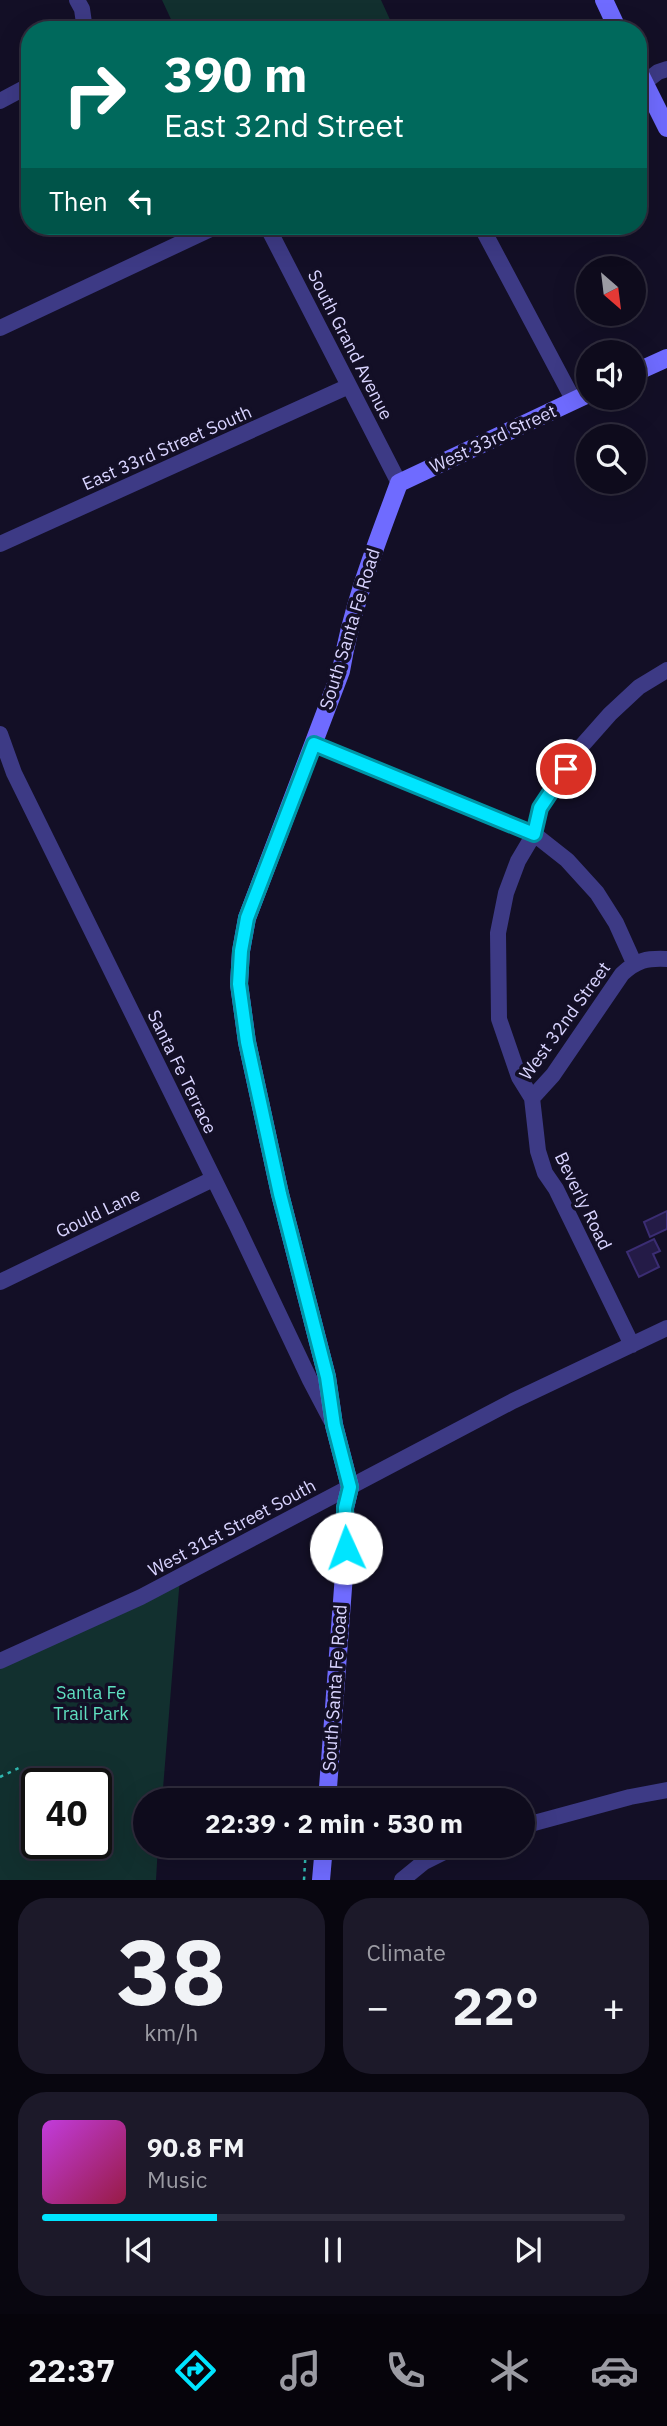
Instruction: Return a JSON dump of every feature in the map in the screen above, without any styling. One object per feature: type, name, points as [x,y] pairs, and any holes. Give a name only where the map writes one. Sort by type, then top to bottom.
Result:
[{"type":"street","points":[[77,0],[84,21]]},
{"type":"street","points":[[604,0],[614,21]]},
{"type":"street","points":[[647,75],[667,69]]},
{"type":"street","points":[[647,89],[667,128]]},
{"type":"street","points":[[0,100],[21,90]]},
{"type":"street","points":[[0,328],[198,235]]},
{"type":"street","name":"South Grand Avenue","points":[[272,235],[399,483]]},
{"type":"street","points":[[486,235],[576,389]]},
{"type":"street","points":[[646,368],[667,358]]},
{"type":"street","name":"East 33rd Street South","points":[[0,544],[349,386]]},
{"type":"street","name":"West 33rd Street","points":[[399,483],[576,400]]},
{"type":"street","name":"South Santa Fe Road","points":[[328,1788],[346,1548],[345,1508],[350,1487],[334,1425],[327,1377],[280,1194],[247,1042],[239,984],[247,918],[341,671],[347,631],[358,592],[399,483]]},
{"type":"street","name":"Beverly Road","points":[[632,1345],[556,1189],[545,1173],[538,1151],[532,1098],[519,1077],[499,1018],[498,933],[506,893],[518,861],[534,834],[540,808],[579,749],[610,714],[639,687],[667,670]]},
{"type":"street","name":"Santa Fe Terrace","points":[[0,734],[14,773],[334,1425]]},
{"type":"street","points":[[314,744],[534,834],[567,860],[597,893],[616,923],[634,963]]},
{"type":"street","name":"West 32nd Street","points":[[532,1098],[553,1075],[622,974],[634,963],[648,958],[667,959]]},
{"type":"street","name":"Gould Lane","points":[[0,1282],[213,1179]]},
{"type":"street","name":"West 31st Street South","points":[[0,1661],[141,1597],[513,1401],[667,1328]]},
{"type":"street","points":[[535,1823],[630,1797],[667,1790]]},
{"type":"street","points":[[321,1880],[323,1858]]},
{"type":"street","points":[[402,1880],[432,1858]]},
{"type":"path","points":[[0,1777],[21,1767]]},
{"type":"path","points":[[304,1880],[305,1858]]},
{"type":"green space","points":[[162,0],[381,0],[391,21],[172,21]]},
{"type":"green space","name":"Santa Fe Trail Park","points":[[180,1577],[163,1788],[133,1788],[133,1858],[157,1858],[156,1880],[0,1880],[0,1660]]},
{"type":"building","points":[[667,1211],[667,1229],[650,1237],[644,1222]]},
{"type":"building","points":[[654,1239],[660,1251],[653,1254],[659,1267],[639,1277],[627,1252]]},
{"type":"route","points":[[346,1548],[345,1508],[350,1487],[334,1425],[327,1377],[280,1194],[247,1042],[239,984],[247,918],[314,744],[534,834],[540,808],[566,769]]}]
